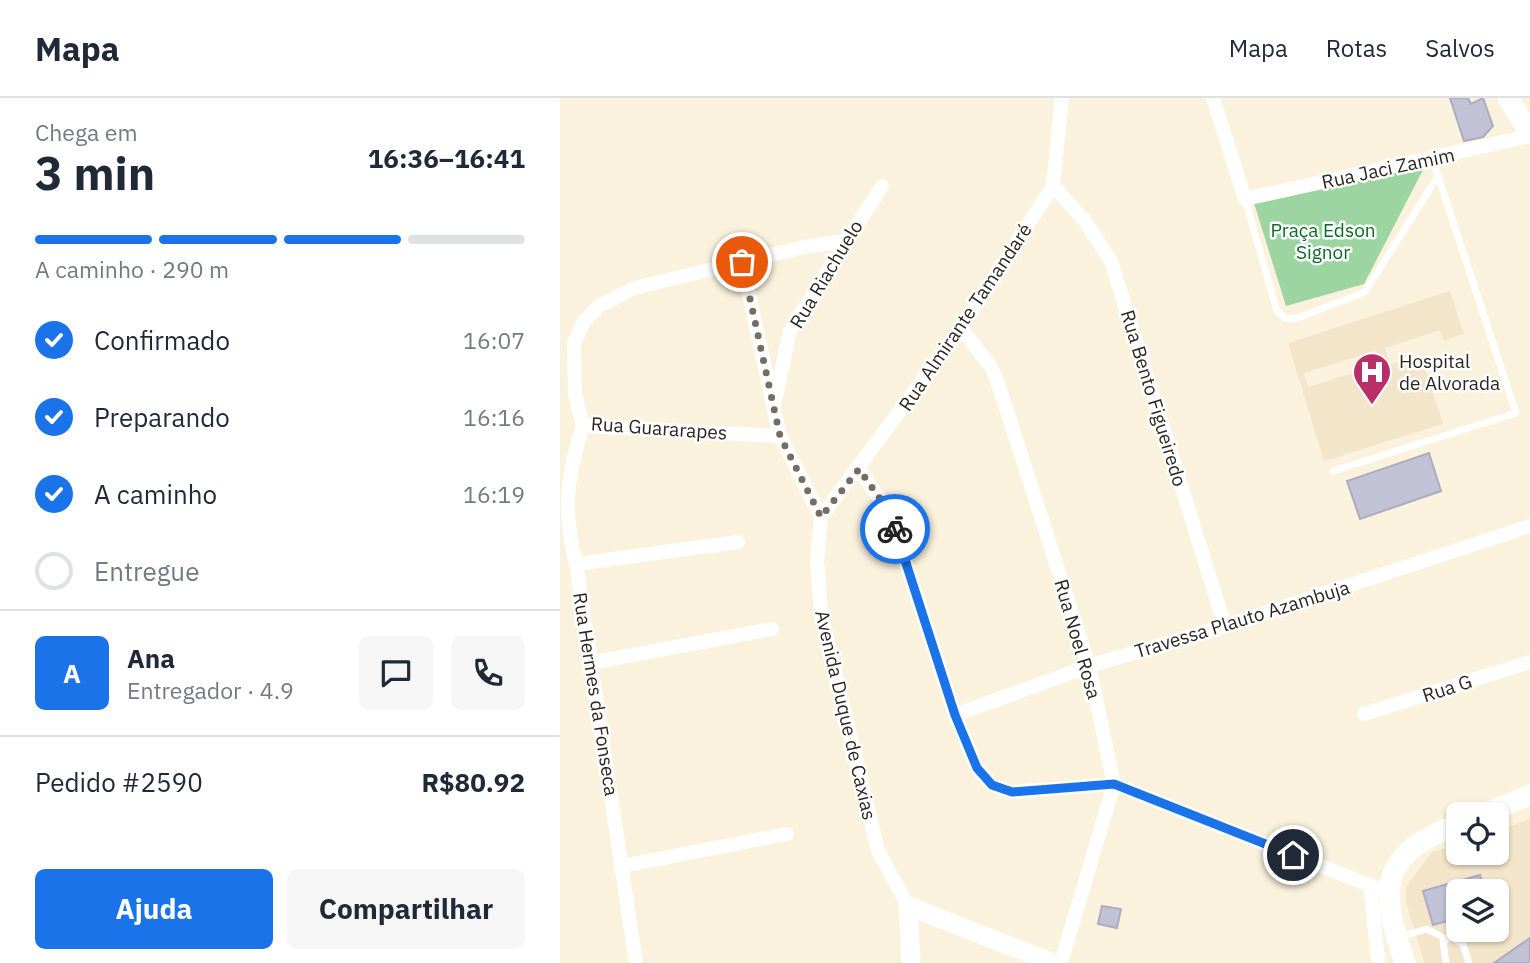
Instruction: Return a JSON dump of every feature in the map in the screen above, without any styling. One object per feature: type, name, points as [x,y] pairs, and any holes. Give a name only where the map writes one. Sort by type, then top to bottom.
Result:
[{"type":"main road","points":[[1508,98],[1530,135]]},
{"type":"main road","points":[[1509,804],[1530,795]]},
{"type":"main road","points":[[1401,950],[1379,890],[1392,876],[1411,846],[1446,830]]},
{"type":"street","name":"Rua Almirante Tamandaré","points":[[821,517],[961,328],[1053,186],[1062,98]]},
{"type":"street","points":[[1213,98],[1245,200]]},
{"type":"street","name":"Rua Jaci Zamim","points":[[1245,200],[1530,135]]},
{"type":"street","name":"Rua Riachuelo","points":[[774,408],[790,330],[844,241],[882,186]]},
{"type":"street","name":"Rua Bento Figueiredo","points":[[1053,186],[1085,221],[1111,261],[1225,626]]},
{"type":"street","name":"Rua Guararapes","points":[[780,436],[583,426],[575,394],[574,343],[584,321],[599,306],[634,288],[844,241]]},
{"type":"street","points":[[742,262],[780,436],[821,517]]},
{"type":"street","name":"Rua Noel Rosa","points":[[961,328],[991,367],[998,383],[1089,666],[1114,784],[1061,963]]},
{"type":"street","name":"Rua Hermes da Fonseca","points":[[583,426],[567,487],[568,531],[576,564],[636,963]]},
{"type":"street","points":[[859,469],[890,513],[955,715],[977,768],[1003,791],[1114,784],[1379,890],[1374,961],[1401,950]]},
{"type":"street","name":"Avenida Duque de Caxias","points":[[821,517],[817,560],[821,613],[878,851],[908,906],[911,963]]},
{"type":"street","name":"Travessa Plauto Azambuja","points":[[955,715],[1089,666],[1225,626],[1530,526]]},
{"type":"street","points":[[576,564],[738,542]]},
{"type":"street","points":[[590,663],[772,628]]},
{"type":"street","name":"Rua G","points":[[1364,714],[1530,662]]},
{"type":"street","points":[[622,866],[787,834]]},
{"type":"street","points":[[908,906],[1054,963]]},
{"type":"lane","points":[[1332,471],[1516,413],[1432,158]]},
{"type":"lane","points":[[1245,200],[1277,311],[1285,318],[1295,319],[1365,292],[1438,176]]},
{"type":"lane","points":[[1401,950],[1427,929],[1446,939],[1442,948],[1447,963]]},
{"type":"lane","points":[[1461,942],[1469,963]]},
{"type":"shaded area","name":"Hospital de Alvorada","points":[[1450,291],[1464,334],[1444,341],[1440,330],[1385,348],[1390,365],[1421,356],[1443,424],[1324,461],[1288,343]],"holes":[[[1375,351],[1379,365],[1308,387],[1304,373]]]},
{"type":"shaded area","points":[[1530,819],[1530,963],[1424,963],[1406,902],[1406,887],[1432,852],[1446,848],[1446,865],[1509,865],[1509,826]]},
{"type":"green space","name":"Praça Edson Signor","points":[[1425,166],[1364,284],[1286,306],[1254,203]]},
{"type":"building","points":[[1450,98],[1468,98],[1471,104],[1483,98],[1493,126],[1483,137],[1464,141]]},
{"type":"building","points":[[1429,453],[1441,491],[1360,519],[1347,481]]},
{"type":"building","points":[[1480,875],[1481,879],[1466,879]]},
{"type":"building","points":[[1446,885],[1446,921],[1433,925],[1423,891]]},
{"type":"building","points":[[1102,906],[1121,909],[1117,928],[1098,924]]},
{"type":"building","points":[[1530,938],[1530,963],[1494,963]]},
{"type":"way so far","points":[[742,262],[780,436],[798,477],[821,517],[859,469],[890,513],[895,529]]},
{"type":"place","name":"Hospital de Alvorada","points":[[1372,406]]},
{"type":"route","points":[[895,529],[955,715],[977,768],[992,785],[1012,792],[1114,784],[1293,855]]}]
